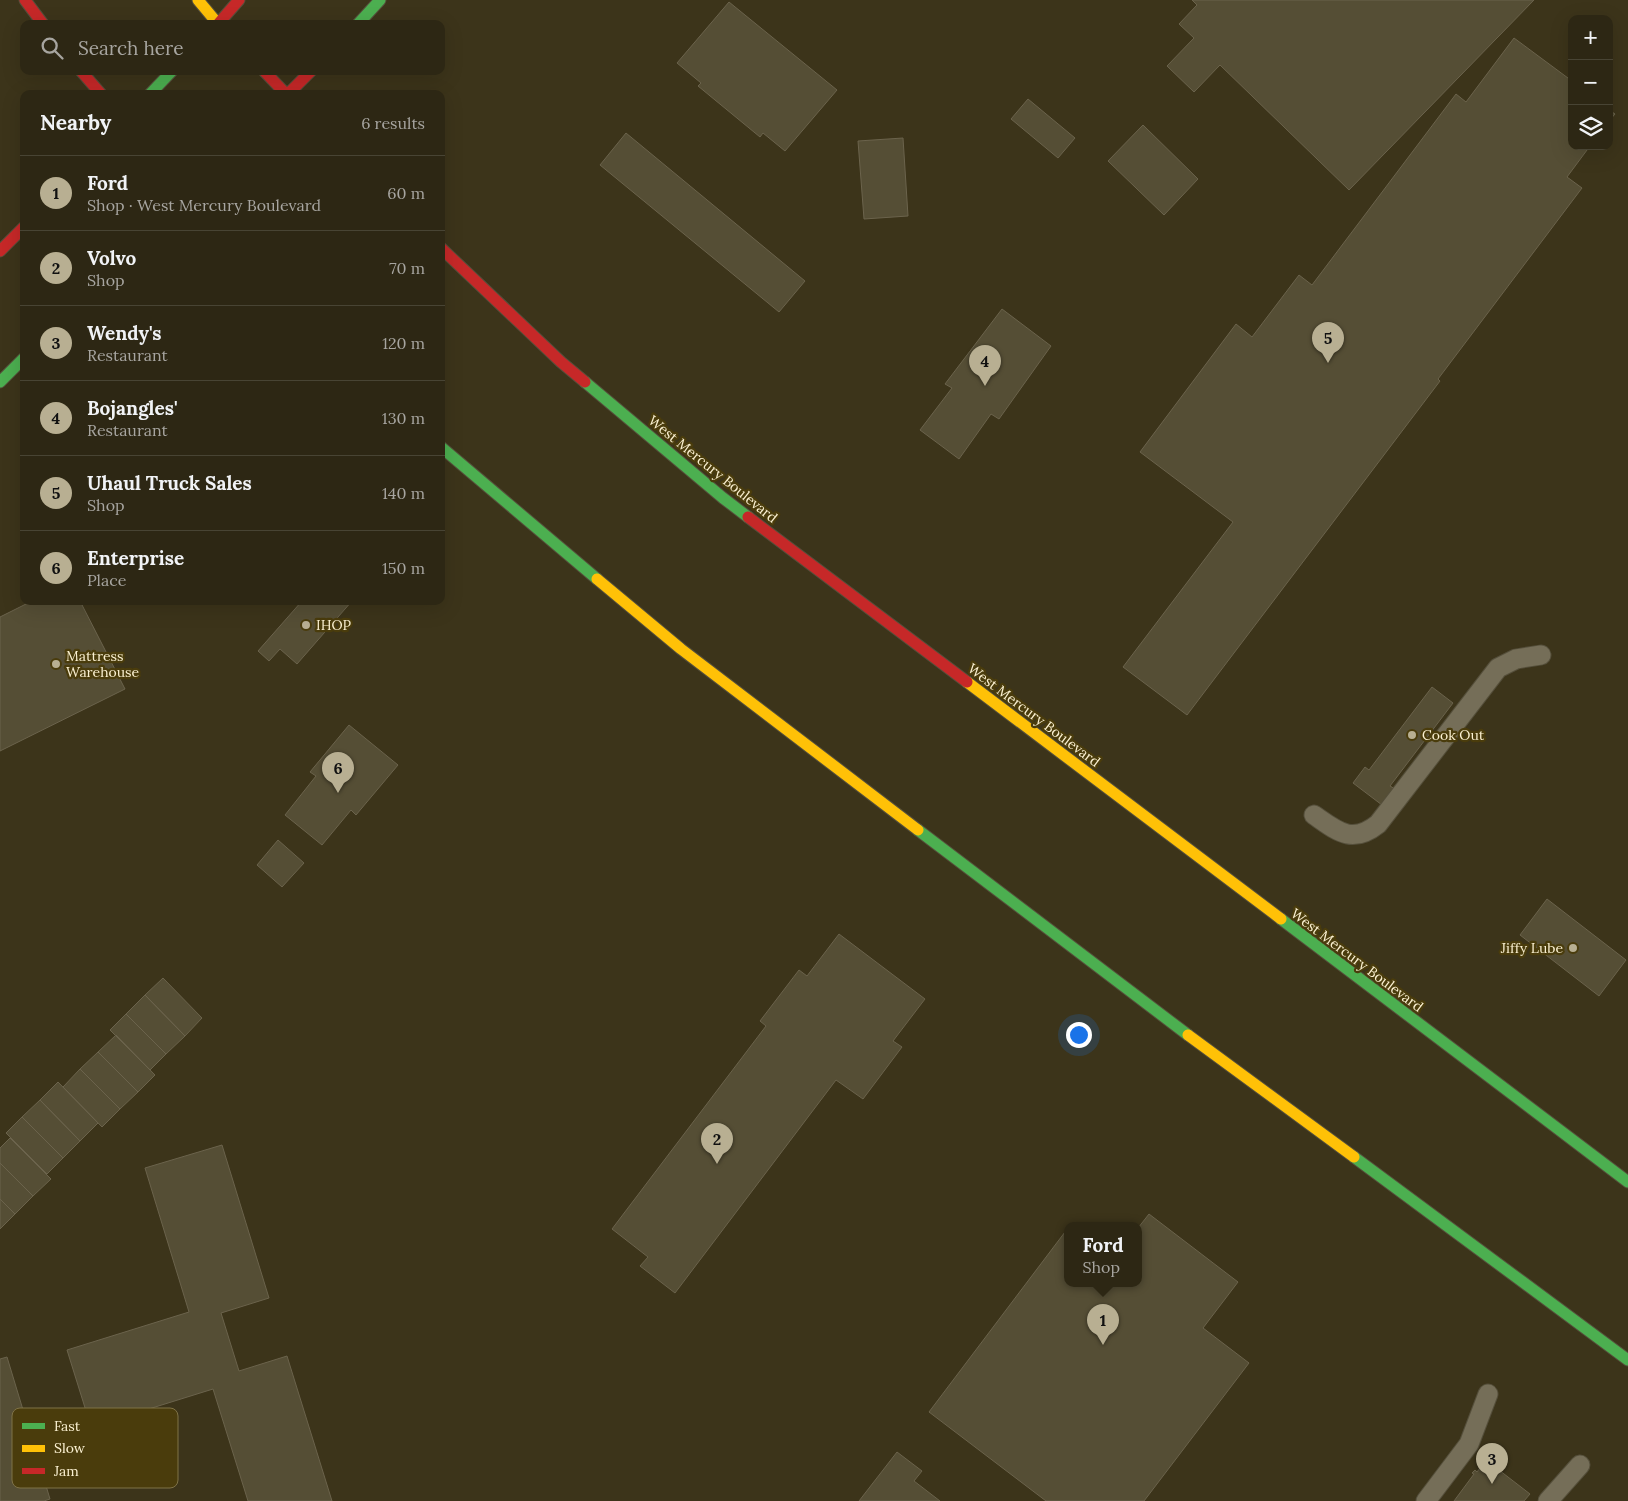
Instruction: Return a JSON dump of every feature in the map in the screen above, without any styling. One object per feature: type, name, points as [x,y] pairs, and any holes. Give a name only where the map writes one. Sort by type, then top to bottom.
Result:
[{"type":"main road","points":[[25,0],[40,20]]},
{"type":"main road","points":[[198,0],[215,20]]},
{"type":"main road","points":[[222,20],[239,0]]},
{"type":"main road","points":[[362,20],[380,0]]},
{"type":"main road","points":[[84,75],[97,90]]},
{"type":"main road","points":[[154,90],[168,75]]},
{"type":"main road","points":[[268,75],[283,90]]},
{"type":"main road","points":[[291,90],[307,75]]},
{"type":"main road","points":[[0,251],[20,231]]},
{"type":"main road","name":"West Mercury Boulevard","points":[[445,252],[561,362],[723,498],[1628,1182]]},
{"type":"main road","points":[[0,382],[20,362]]},
{"type":"main road","points":[[445,450],[681,649],[1177,1026],[1628,1360]]},
{"type":"lane","points":[[1314,815],[1345,834],[1353,836],[1371,830],[1378,824],[1498,668],[1516,659],[1541,655]]},
{"type":"lane","points":[[1426,1501],[1469,1444],[1488,1394]]},
{"type":"lane","points":[[1548,1501],[1580,1464]]},
{"type":"building","points":[[1192,0],[1534,0],[1349,190],[1220,65],[1194,92],[1167,66],[1194,38],[1179,24],[1197,5]]},
{"type":"building","points":[[729,2],[837,90],[785,151],[763,133],[760,137],[698,86],[701,83],[677,63]]},
{"type":"building","points":[[1514,38],[1568,78],[1568,150],[1587,150],[1567,177],[1582,188],[1438,379],[1440,381],[1187,715],[1123,667],[1233,522],[1140,452],[1236,324],[1252,337],[1299,275],[1312,285],[1456,94],[1466,102]]},
{"type":"building","points":[[1028,99],[1075,138],[1058,158],[1011,119]]},
{"type":"building","points":[[1143,125],[1198,179],[1164,215],[1108,161]]},
{"type":"building","points":[[626,133],[805,281],[779,312],[600,165]]},
{"type":"building","points":[[903,138],[908,216],[864,219],[858,141]]},
{"type":"building","points":[[1002,309],[1051,346],[999,419],[991,414],[959,459],[920,430],[952,388],[945,384]]},
{"type":"building","name":"Mattress Warehouse","points":[[24,605],[82,605],[125,689],[0,751],[0,617]]},
{"type":"building","name":"IHOP","points":[[298,605],[349,605],[297,664],[280,649],[269,661],[258,651]]},
{"type":"building","name":"Cook Out","points":[[1432,687],[1453,703],[1390,786],[1395,789],[1382,805],[1353,783],[1365,767],[1369,770]]},
{"type":"building","points":[[349,725],[398,765],[356,815],[351,810],[322,845],[285,815],[316,776],[310,772]]},
{"type":"building","points":[[278,840],[304,863],[282,887],[257,865]]},
{"type":"building","name":"Jiffy Lube","points":[[1547,899],[1626,960],[1599,996],[1520,935]]},
{"type":"building","points":[[839,934],[925,999],[893,1041],[902,1047],[863,1099],[836,1080],[675,1293],[640,1266],[648,1257],[612,1229],[766,1026],[760,1021],[799,970],[807,976]]},
{"type":"building","points":[[163,978],[202,1018],[185,1036],[145,995]]},
{"type":"building","points":[[145,995],[185,1036],[166,1054],[126,1014]]},
{"type":"building","points":[[126,1014],[166,1054],[150,1070],[110,1030]]},
{"type":"building","points":[[116,1035],[155,1075],[138,1092],[98,1052]]},
{"type":"building","points":[[98,1052],[138,1092],[120,1109],[80,1069]]},
{"type":"building","points":[[80,1069],[120,1109],[102,1127],[63,1087]]},
{"type":"building","points":[[58,1082],[98,1123],[80,1141],[40,1100]]},
{"type":"building","points":[[40,1100],[80,1141],[63,1158],[22,1117]]},
{"type":"building","points":[[22,1117],[63,1158],[47,1174],[6,1133]]},
{"type":"building","points":[[10,1138],[51,1179],[33,1196],[0,1163],[0,1148]]},
{"type":"building","points":[[222,1145],[269,1298],[221,1313],[239,1371],[287,1356],[332,1501],[248,1501],[213,1389],[152,1408],[85,1408],[67,1350],[189,1312],[145,1168]]},
{"type":"building","points":[[0,1163],[33,1196],[15,1214],[0,1199]]},
{"type":"building","points":[[0,1199],[15,1214],[0,1229]]},
{"type":"building","points":[[1149,1214],[1238,1282],[1203,1328],[1249,1363],[1144,1501],[1046,1501],[929,1412],[1064,1233],[1064,1287],[1142,1287],[1142,1223]]},
{"type":"building","points":[[7,1357],[22,1408],[12,1408],[12,1488],[47,1488],[50,1499],[44,1501],[0,1501],[0,1359]]},
{"type":"building","points":[[897,1452],[922,1471],[914,1481],[940,1501],[859,1501]]},
{"type":"building","points":[[1486,1460],[1530,1494],[1524,1501],[1454,1501],[1474,1474],[1472,1473],[1475,1470],[1477,1472]]},
{"type":"traffic: fast","points":[[362,20],[380,0]]},
{"type":"traffic: fast","points":[[154,90],[168,75]]},
{"type":"traffic: fast","points":[[0,382],[20,362]]},
{"type":"traffic: fast","points":[[585,382],[748,517]]},
{"type":"traffic: fast","points":[[445,450],[597,579]]},
{"type":"traffic: fast","points":[[918,830],[1188,1035]]},
{"type":"traffic: fast","points":[[1281,919],[1628,1182]]},
{"type":"traffic: fast","points":[[1354,1157],[1628,1360]]},
{"type":"traffic: slow","points":[[198,0],[215,20]]},
{"type":"traffic: slow","points":[[597,579],[681,649],[918,830]]},
{"type":"traffic: slow","points":[[967,682],[1281,919]]},
{"type":"traffic: slow","points":[[1188,1035],[1354,1157]]},
{"type":"traffic: jam","points":[[25,0],[40,20]]},
{"type":"traffic: jam","points":[[222,20],[239,0]]},
{"type":"traffic: jam","points":[[84,75],[98,90]]},
{"type":"traffic: jam","points":[[268,75],[282,90]]},
{"type":"traffic: jam","points":[[292,90],[307,75]]},
{"type":"traffic: jam","points":[[0,251],[20,231]]},
{"type":"traffic: jam","points":[[445,252],[561,362],[585,382]]},
{"type":"traffic: jam","points":[[748,517],[967,682]]},
{"type":"place","name":"Uhaul Truck Sales","points":[[1328,363]]},
{"type":"place","name":"Bojangles'","points":[[985,386]]},
{"type":"place","name":"IHOP","points":[[306,625]]},
{"type":"place","name":"Mattress Warehouse","points":[[56,664]]},
{"type":"place","name":"Cook Out","points":[[1412,735]]},
{"type":"place","name":"Enterprise","points":[[338,793]]},
{"type":"place","name":"Jiffy Lube","points":[[1573,948]]},
{"type":"place","name":"Volvo","points":[[717,1164]]},
{"type":"place","name":"Ford","points":[[1103,1345]]},
{"type":"place","name":"Wendy's","points":[[1492,1484]]}]
